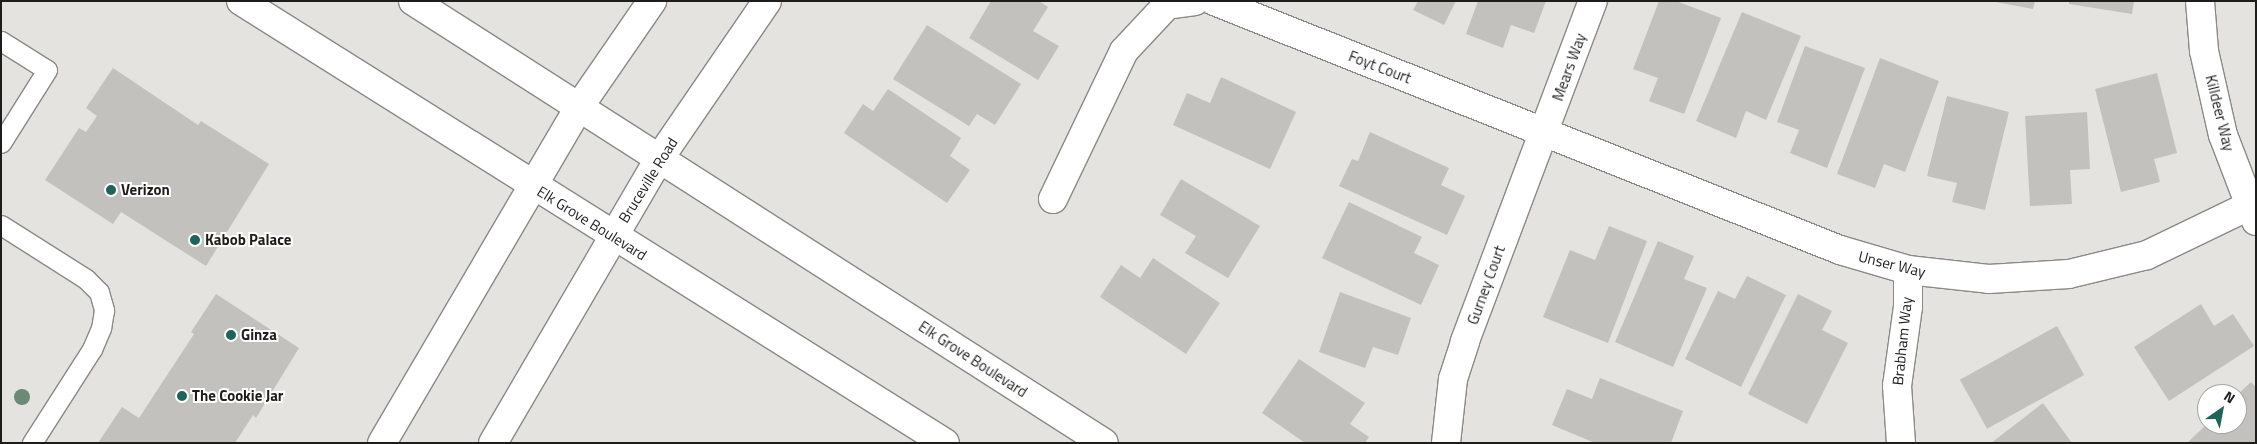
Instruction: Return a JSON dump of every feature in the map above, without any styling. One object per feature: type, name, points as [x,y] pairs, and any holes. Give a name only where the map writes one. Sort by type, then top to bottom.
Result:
[{"type":"main road","name":"Elk Grove Boulevard","points":[[241,1],[532,187],[945,443]]},
{"type":"main road","name":"Elk Grove Boulevard","points":[[413,1],[1104,443]]},
{"type":"main road","points":[[382,443],[579,107],[652,1]]},
{"type":"main road","name":"Bruceville Road","points":[[493,443],[659,159],[767,1]]},
{"type":"main road","points":[[1053,198],[1124,51],[1167,5],[1195,1]]},
{"type":"main road","name":"Foyt Court","points":[[1214,1],[1546,132]]},
{"type":"main road","name":"Mears Way","points":[[1546,132],[1593,1]]},
{"type":"main road","name":"Killdeer Way","points":[[2200,1],[2204,51],[2222,135],[2252,214]]},
{"type":"main road","name":"Unser Way","points":[[1546,132],[1840,250],[1908,270],[1989,279],[2070,274],[2147,255],[2252,214]]},
{"type":"main road","name":"Gurney Court","points":[[1446,443],[1453,380],[1465,341],[1546,132]]},
{"type":"main road","name":"Brabham Way","points":[[1901,443],[1897,386],[1908,307],[1908,270]]},
{"type":"lane","points":[[1,40],[47,70],[1,143]]},
{"type":"lane","points":[[1,225],[86,279],[99,292],[104,310],[102,328],[92,349],[32,443]]},
{"type":"building","points":[[991,1],[1039,1],[1048,7],[1033,31],[1059,46],[1038,80],[969,38]]},
{"type":"building","points":[[1418,1],[1456,1],[1444,25],[1413,10]]},
{"type":"building","points":[[1478,1],[1546,1],[1534,33],[1511,25],[1503,48],[1466,34]]},
{"type":"building","points":[[1659,1],[1676,1],[1721,18],[1684,114],[1649,101],[1658,78],[1633,69]]},
{"type":"building","points":[[1990,1],[2035,1],[2033,9]]},
{"type":"building","points":[[2069,1],[2134,1],[2132,14],[2069,4]]},
{"type":"building","points":[[1742,12],[1801,36],[1766,120],[1746,111],[1736,138],[1696,121]]},
{"type":"building","points":[[927,25],[1021,84],[995,125],[977,114],[969,126],[893,79]]},
{"type":"building","points":[[1805,46],[1865,68],[1827,168],[1790,153],[1799,130],[1777,122]]},
{"type":"building","points":[[1880,58],[1939,81],[1905,172],[1884,164],[1875,188],[1837,174]]},
{"type":"building","points":[[113,68],[198,125],[201,121],[269,164],[206,266],[121,212],[113,224],[45,180],[79,128],[86,132],[97,116],[86,108]]},
{"type":"building","points":[[2157,73],[2177,153],[2154,159],[2160,182],[2121,192],[2095,89]]},
{"type":"building","points":[[1221,77],[1296,112],[1270,169],[1173,125],[1187,93],[1210,103]]},
{"type":"building","points":[[888,89],[961,138],[950,156],[970,170],[947,203],[844,133],[863,104],[873,111]]},
{"type":"building","points":[[1947,96],[2009,112],[1985,210],[1952,202],[1957,183],[1927,176]]},
{"type":"building","points":[[2087,112],[2090,169],[2070,170],[2072,204],[2030,206],[2025,116]]},
{"type":"building","points":[[1370,132],[1449,168],[1441,185],[1465,196],[1447,235],[1339,186],[1352,159],[1358,161]]},
{"type":"building","points":[[1181,179],[1260,226],[1228,278],[1185,253],[1196,236],[1160,215]]},
{"type":"building","points":[[1349,202],[1422,237],[1414,253],[1439,265],[1421,305],[1322,258]]},
{"type":"building","points":[[1609,226],[1647,241],[1608,343],[1543,317],[1570,250],[1595,260]]},
{"type":"building","points":[[1658,241],[1694,256],[1684,279],[1707,288],[1673,367],[1615,342]]},
{"type":"building","points":[[1153,258],[1220,303],[1186,354],[1100,297],[1121,265],[1140,278]]},
{"type":"building","points":[[1747,276],[1786,295],[1741,387],[1685,359],[1718,291],[1735,299]]},
{"type":"building","points":[[1340,292],[1411,318],[1398,355],[1373,347],[1365,368],[1319,352]]},
{"type":"building","points":[[216,294],[299,348],[256,418],[253,415],[235,443],[98,443],[122,407],[139,418],[194,334],[191,332]]},
{"type":"building","points":[[1798,294],[1832,311],[1822,330],[1848,343],[1807,424],[1748,394]]},
{"type":"building","points":[[2201,304],[2214,326],[2233,314],[2254,346],[2169,401],[2134,347]]},
{"type":"building","points":[[2057,326],[2084,375],[1987,429],[1960,380]]},
{"type":"building","points":[[1299,359],[1365,403],[1350,424],[1369,437],[1365,443],[1305,443],[1262,413]]},
{"type":"building","points":[[1600,378],[1683,411],[1671,443],[1595,443],[1552,425],[1567,389],[1592,399]]},
{"type":"building","points":[[2251,382],[2256,387],[2256,443],[2187,443],[2197,434],[2247,434],[2247,386]]},
{"type":"building","points":[[2043,403],[2072,443],[1991,443]]},
{"type":"place","name":"Verizon","points":[[111,190]]},
{"type":"place","name":"Kabob Palace","points":[[195,240]]},
{"type":"place","name":"Ginza","points":[[231,335]]},
{"type":"place","name":"The Cookie Jar","points":[[182,396]]}]
